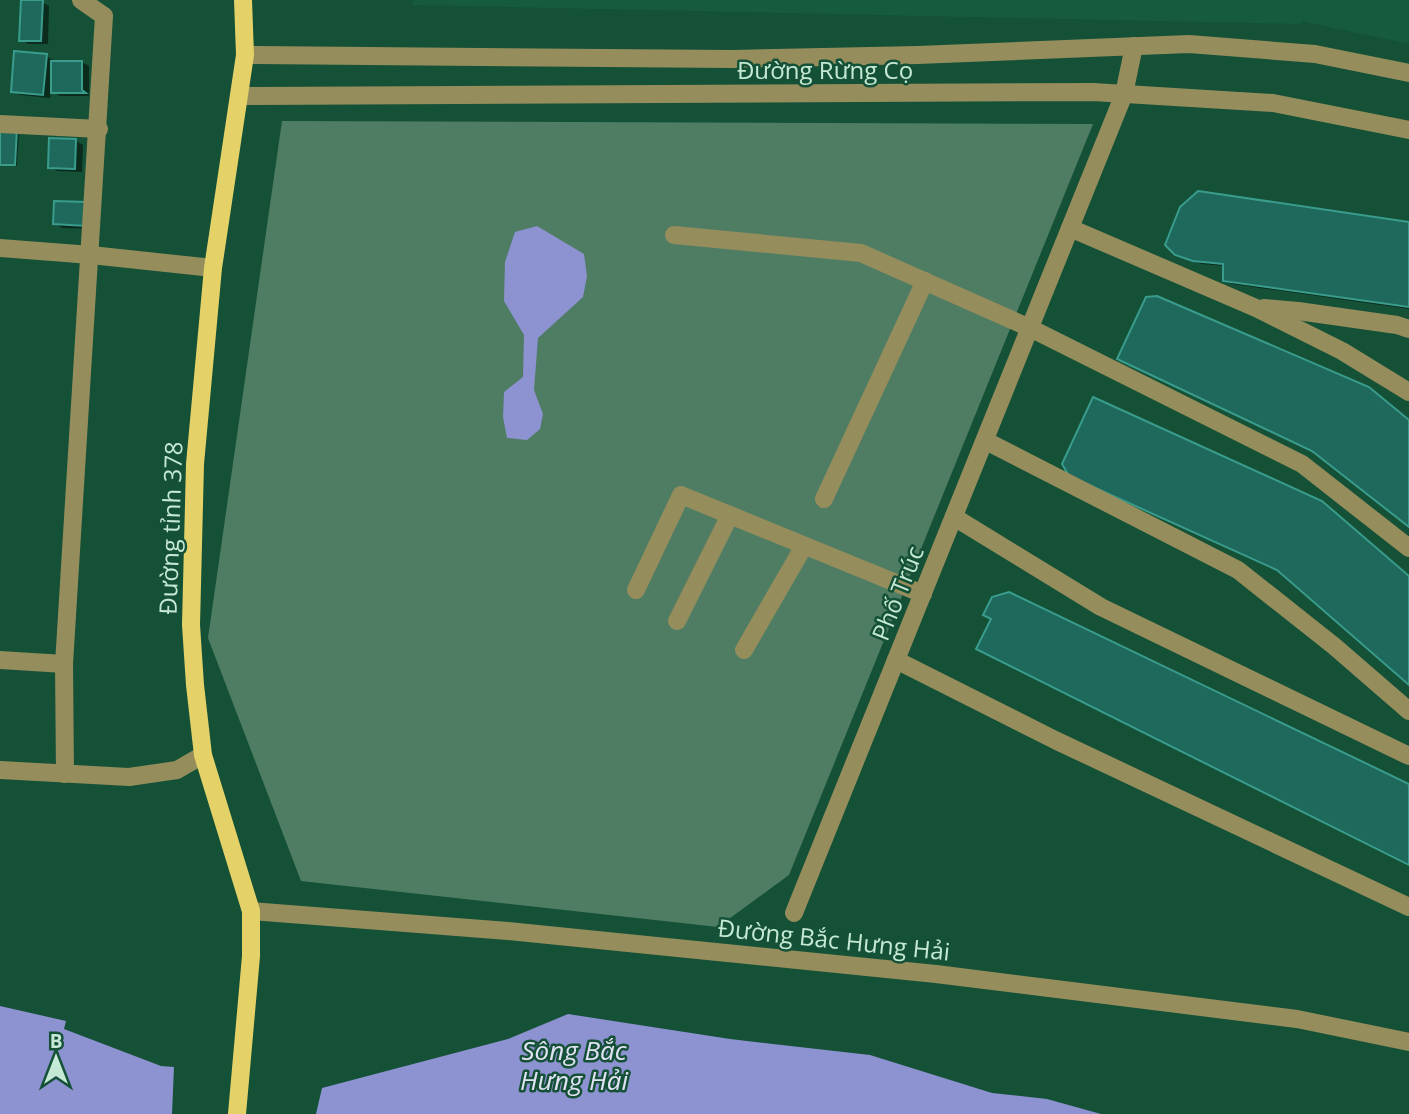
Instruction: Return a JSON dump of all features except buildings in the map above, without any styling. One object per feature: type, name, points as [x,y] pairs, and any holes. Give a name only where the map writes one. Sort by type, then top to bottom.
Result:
[{"type":"main road","name":"Đường tỉnh 378","points":[[237,1114],[251,956],[251,911],[203,755],[191,625],[195,464],[213,268],[244,55],[243,0]]},
{"type":"street","points":[[65,774],[64,664],[104,16],[81,0]]},
{"type":"street","name":"Đường Rừng Cọ","points":[[244,55],[733,59],[1189,44],[1315,54],[1409,73]]},
{"type":"street","name":"Phố Trúc","points":[[1134,46],[1124,94],[896,660],[1057,741],[1409,907]]},
{"type":"street","name":"Đường Rừng Cọ","points":[[239,96],[1093,92],[1273,103],[1409,130]]},
{"type":"street","points":[[0,124],[99,129]]},
{"type":"street","points":[[1070,228],[1256,308],[1342,351],[1409,392]]},
{"type":"street","points":[[674,235],[861,253],[1030,328],[1303,464],[1409,548]]},
{"type":"street","points":[[0,248],[213,268]]},
{"type":"street","points":[[824,499],[925,281]]},
{"type":"street","points":[[1256,308],[1298,311],[1409,329]]},
{"type":"street","points":[[986,441],[1238,570],[1334,646],[1409,711]]},
{"type":"street","points":[[636,590],[681,495],[923,594]]},
{"type":"street","points":[[677,621],[730,515]]},
{"type":"street","points":[[954,517],[1101,607],[1409,756]]},
{"type":"street","points":[[744,650],[804,545]]},
{"type":"street","points":[[0,660],[64,664]]},
{"type":"street","points":[[794,913],[896,660]]},
{"type":"street","points":[[0,770],[129,777],[177,770],[203,755]]},
{"type":"street","name":"Đường Bắc Hưng Hải","points":[[251,911],[508,931],[936,974],[1297,1018],[1409,1042]]},
{"type":"shaded area","points":[[413,0],[1409,0],[1409,44],[1301,21],[1301,24],[412,5]]},
{"type":"shaded area","points":[[282,121],[1093,124],[789,875],[718,927],[301,881],[208,638]]},
{"type":"water","points":[[537,226],[584,254],[587,276],[583,297],[538,338],[534,390],[543,414],[540,429],[527,440],[507,438],[503,417],[504,392],[523,377],[524,335],[504,301],[505,262],[515,232]]},
{"type":"water","points":[[0,1006],[66,1021],[64,1029],[161,1066],[174,1067],[172,1114],[0,1114]]},
{"type":"water","name":"Sông Bắc Hưng Hải","points":[[568,1014],[730,1039],[870,1055],[992,1093],[1047,1099],[1101,1114],[316,1114],[322,1088],[508,1039]]}]
